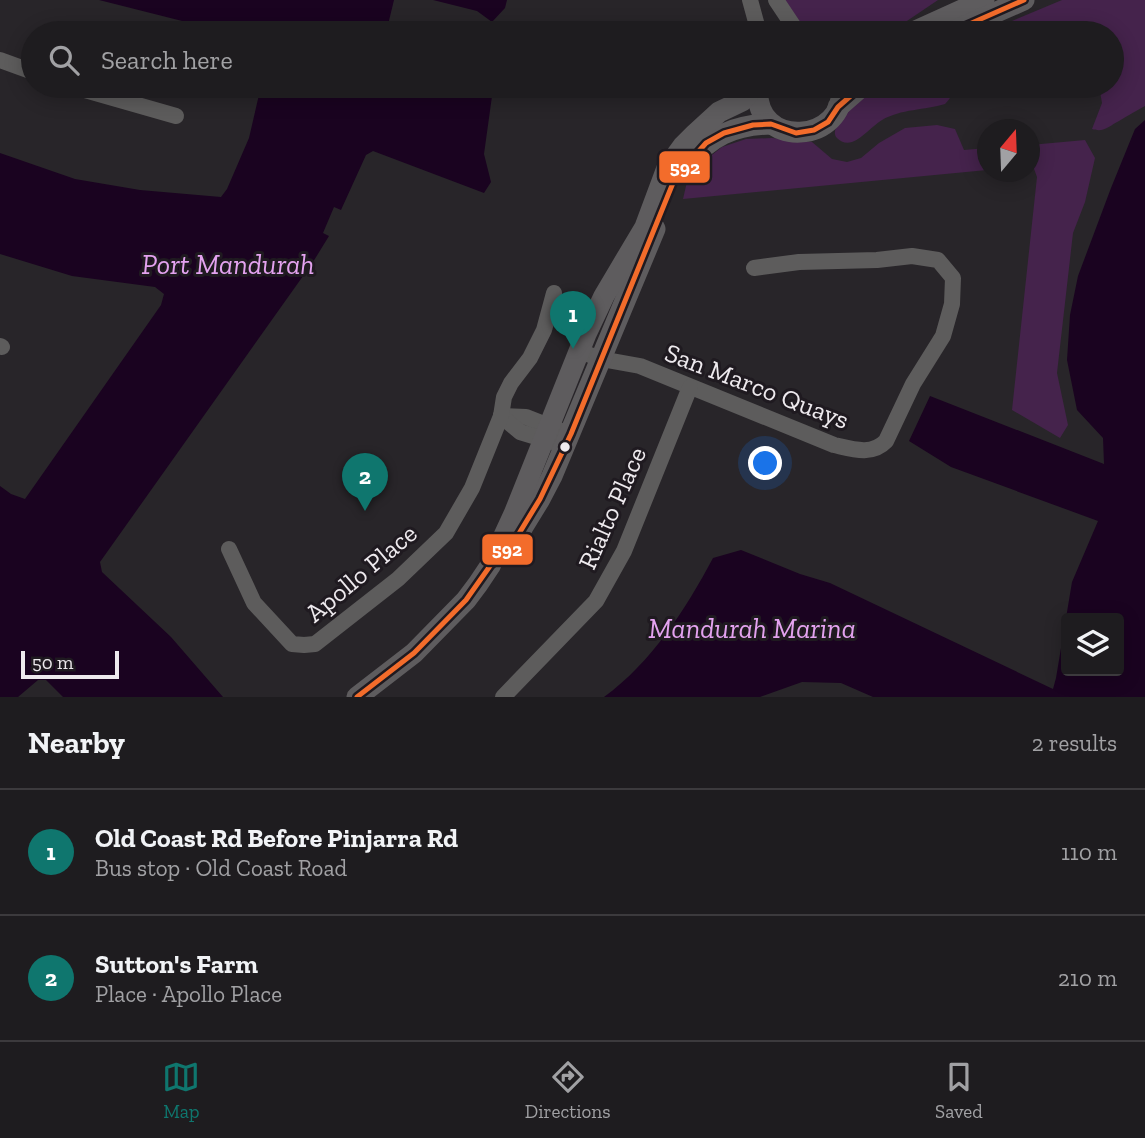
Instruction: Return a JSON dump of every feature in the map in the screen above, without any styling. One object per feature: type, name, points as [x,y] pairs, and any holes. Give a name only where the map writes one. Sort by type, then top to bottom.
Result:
[{"type":"main road","points":[[938,21],[984,0]]},
{"type":"main road","points":[[976,21],[1024,0]]},
{"type":"main road","points":[[356,697],[414,653],[439,629],[466,600],[490,566],[514,514],[583,343],[604,296],[645,227],[667,168],[683,146],[719,112],[745,98]]},
{"type":"main road","points":[[757,98],[762,113],[771,124],[796,133],[814,130],[828,122],[840,98]]},
{"type":"main road","points":[[838,107],[848,98]]},
{"type":"main road","points":[[490,566],[512,545],[540,499],[568,440],[675,178],[701,148],[724,133],[753,125],[771,124]]},
{"type":"street","points":[[750,0],[756,21]]},
{"type":"street","points":[[776,0],[790,21]]},
{"type":"street","points":[[0,60],[21,68]]},
{"type":"street","points":[[113,98],[176,116]]},
{"type":"street","name":"San Marco Quays","points":[[583,343],[834,445],[861,452],[880,447],[886,441],[913,384],[943,335],[952,304],[953,278],[938,260],[912,256],[877,260],[799,262],[754,268]]},
{"type":"street","name":"Apollo Place","points":[[229,549],[254,604],[292,644],[315,644],[398,579],[446,533],[472,488],[501,416],[504,397],[530,358],[544,330],[554,293]]},
{"type":"street","name":"Rialto Place","points":[[503,697],[596,601],[624,551],[690,387]]},
{"type":"street","points":[[501,416],[520,432],[547,432],[568,440]]},
{"type":"shaded area","points":[[783,0],[938,0],[907,21],[796,21]]},
{"type":"shaded area","points":[[1062,0],[1145,0],[1145,106],[1103,130],[1092,129],[1102,103],[1101,98],[1124,98],[1124,21],[1012,21]]},
{"type":"shaded area","points":[[862,98],[950,98],[945,104],[897,114],[882,120],[852,142],[840,141],[835,132],[837,126]]},
{"type":"shaded area","points":[[937,125],[955,129],[964,150],[977,149],[977,171],[683,199],[689,173],[722,147],[746,139],[772,138],[812,142],[832,159],[847,162],[861,158],[879,143],[905,128]]},
{"type":"shaded area","points":[[1085,140],[1095,158],[1085,202],[1073,233],[1057,373],[1068,425],[1060,438],[1012,410],[1036,182],[1040,182],[1040,144]]},
{"type":"water","points":[[99,0],[394,0],[389,21],[182,21]]},
{"type":"water","points":[[433,0],[507,0],[505,8],[493,21],[477,11]]},
{"type":"water","name":"Port Mandurah","points":[[258,98],[492,98],[484,154],[491,182],[484,193],[373,151],[366,155],[341,210],[334,207],[323,233],[329,236],[313,262],[100,562],[102,572],[171,637],[223,697],[63,697],[46,680],[38,680],[18,697],[0,697],[0,486],[25,499],[161,305],[164,294],[155,287],[72,276],[0,254],[0,153],[75,179],[140,190],[221,197],[249,138]]},
{"type":"water","name":"Mandurah Marina","points":[[1145,120],[1145,697],[873,697],[841,683],[802,682],[760,697],[604,697],[652,652],[691,596],[713,558],[741,550],[830,583],[1053,689],[1061,648],[1061,676],[1124,676],[1124,613],[1067,613],[1072,582],[1098,521],[951,467],[909,441],[930,396],[1104,464],[1103,438],[1077,410],[1067,360],[1070,315],[1078,276],[1135,129]]},
{"type":"transit line","name":"592","points":[[976,21],[1024,0]]},
{"type":"transit line","name":"592","points":[[357,697],[414,653],[466,600],[490,566],[512,545],[540,499],[571,434],[675,178],[706,143],[724,133],[753,125],[771,124],[796,133],[814,130],[828,122],[848,98]]},
{"type":"place","name":"Old Coast Rd Before Pinjarra Rd","points":[[573,349]]},
{"type":"place","name":"Sutton's Farm","points":[[365,511]]}]
